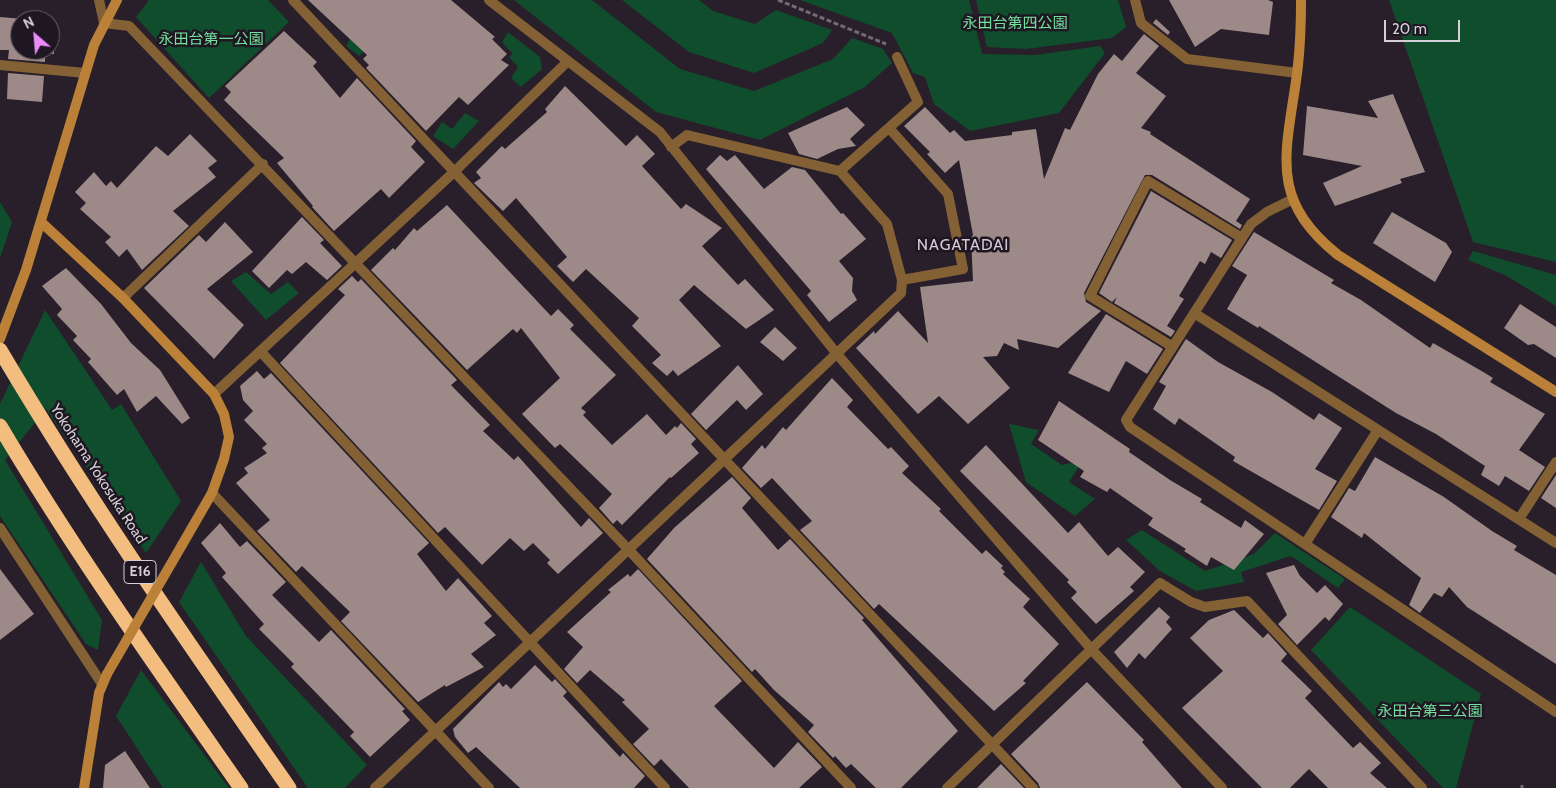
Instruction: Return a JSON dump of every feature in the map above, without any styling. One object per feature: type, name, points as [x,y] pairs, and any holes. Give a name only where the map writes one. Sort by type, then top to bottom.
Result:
[{"type":"highway","name":"Yokohama Yokosuka Road","points":[[0,350],[55,442],[173,623],[289,788]]},
{"type":"highway","name":"E16","points":[[0,426],[28,473],[154,662],[242,788]]},
{"type":"street","points":[[99,0],[104,23]]},
{"type":"street","points":[[0,339],[26,270],[86,73],[104,23],[116,0]]},
{"type":"street","points":[[293,0],[1033,788]]},
{"type":"street","points":[[489,0],[660,132],[837,354],[1092,650],[1222,788]]},
{"type":"street","points":[[1136,0],[1141,23],[1187,59],[1297,73]]},
{"type":"street","points":[[1301,0],[1297,73],[1286,139],[1286,162],[1293,199],[1308,224],[1322,241],[1338,255],[1556,392]]},
{"type":"street","points":[[104,23],[129,26],[264,164],[851,788]]},
{"type":"street","points":[[840,171],[918,102],[897,57]]},
{"type":"street","points":[[214,394],[454,172],[568,61]]},
{"type":"street","points":[[0,65],[86,73]]},
{"type":"street","points":[[889,128],[948,194],[963,269],[902,280]]},
{"type":"street","points":[[375,788],[901,293],[902,280],[887,224],[840,171],[687,135],[672,147]]},
{"type":"street","points":[[123,298],[264,164]]},
{"type":"street","points":[[1173,347],[1090,296],[1148,181],[1242,238]]},
{"type":"street","points":[[1293,199],[1267,212],[1251,224],[1126,420],[1130,427],[1556,712]]},
{"type":"street","points":[[41,222],[123,298],[214,394],[224,414],[229,437],[224,459],[212,493],[102,684],[84,788]]},
{"type":"street","points":[[1194,313],[1556,543]]},
{"type":"street","points":[[261,352],[665,788]]},
{"type":"street","points":[[1305,544],[1378,430]]},
{"type":"street","points":[[1519,520],[1556,462]]},
{"type":"street","points":[[212,493],[489,788]]},
{"type":"street","points":[[0,528],[102,684]]},
{"type":"street","points":[[947,788],[994,746],[1160,583],[1191,602],[1205,607],[1247,601],[1422,788]]},
{"type":"path","points":[[778,0],[892,46]]},
{"type":"green space","name":"永田台第一公園","points":[[149,0],[268,0],[289,22],[209,98],[136,17]]},
{"type":"green space","points":[[514,0],[592,0],[680,69],[754,91],[833,59],[852,38],[883,49],[892,63],[865,87],[760,140],[656,112]]},
{"type":"green space","points":[[622,0],[699,0],[713,11],[755,24],[776,10],[832,30],[823,43],[754,73],[689,52]]},
{"type":"green space","points":[[800,0],[969,0],[982,54],[1035,55],[1100,46],[1105,53],[1059,113],[970,131],[934,104],[925,77],[913,73],[892,33]]},
{"type":"green space","name":"永田台第四公園","points":[[976,0],[1118,0],[1126,27],[1112,38],[1026,49],[987,47]]},
{"type":"green space","points":[[1389,0],[1556,0],[1556,262],[1473,242]]},
{"type":"green space","points":[[397,20],[359,56],[346,46],[351,37]]},
{"type":"green space","points":[[508,32],[540,57],[542,69],[521,87],[511,78],[518,67],[509,57],[513,54],[502,42]]},
{"type":"green space","points":[[465,113],[479,121],[453,149],[433,136],[442,122],[452,129]]},
{"type":"green space","points":[[0,202],[12,222],[0,258]]},
{"type":"green space","points":[[1473,251],[1556,275],[1556,306],[1505,275],[1468,260]]},
{"type":"green space","points":[[246,272],[271,294],[288,282],[299,293],[266,320],[231,281]]},
{"type":"green space","points":[[45,310],[112,410],[121,404],[181,501],[146,553],[46,409],[5,460],[102,620],[98,650],[86,644],[0,516],[0,404]]},
{"type":"green space","points":[[1009,424],[1039,430],[1031,444],[1062,465],[1071,463],[1080,465],[1069,482],[1095,499],[1075,516],[1026,482]]},
{"type":"green space","points":[[1142,530],[1205,571],[1254,554],[1275,533],[1345,579],[1338,588],[1291,556],[1241,572],[1244,582],[1196,591],[1160,571],[1126,540]]},
{"type":"green space","points":[[201,562],[246,636],[367,765],[345,788],[308,788],[179,602]]},
{"type":"green space","name":"永田台第三公園","points":[[1350,607],[1481,694],[1456,788],[1443,788],[1311,650]]},
{"type":"green space","points":[[141,670],[229,788],[163,788],[116,716]]},
{"type":"building","points":[[308,0],[451,0],[495,37],[492,39],[507,54],[501,60],[509,65],[468,105],[459,97],[426,131],[366,68],[369,65],[363,59],[367,55]]},
{"type":"building","points":[[1169,0],[1268,0],[1273,2],[1269,35],[1221,29],[1195,47]]},
{"type":"building","points":[[0,17],[10,18],[10,59],[8,59],[9,50],[0,50]]},
{"type":"building","points":[[1156,19],[1170,32],[1168,35],[1153,23]]},
{"type":"building","points":[[284,31],[317,62],[313,66],[340,98],[357,78],[416,141],[411,147],[425,162],[389,198],[381,189],[334,231],[277,163],[284,158],[224,100],[231,92],[225,86]]},
{"type":"building","points":[[1144,34],[1159,46],[1136,73],[1166,96],[1141,128],[1151,132],[1150,134],[1250,199],[1236,221],[1242,225],[1240,229],[1152,175],[1145,175],[1084,293],[1086,302],[1101,311],[1058,348],[1017,339],[1019,350],[1004,343],[997,356],[983,357],[1010,388],[968,424],[939,396],[918,414],[856,348],[874,331],[875,334],[898,311],[928,343],[920,287],[973,281],[971,238],[973,235],[959,160],[945,173],[927,154],[930,152],[904,126],[925,107],[950,133],[954,130],[965,141],[1012,135],[1012,132],[1036,129],[1044,179],[1065,128],[1070,130],[1098,74],[1114,54],[1122,61]]},
{"type":"building","points":[[20,60],[45,60],[45,62]]},
{"type":"building","points":[[8,73],[44,76],[42,102],[7,99]]},
{"type":"building","points":[[565,86],[626,146],[637,135],[655,154],[642,166],[681,209],[686,204],[722,228],[702,246],[738,285],[745,279],[774,310],[746,329],[694,285],[679,300],[721,346],[678,376],[673,370],[667,376],[652,363],[661,355],[632,326],[639,318],[586,269],[573,282],[557,266],[567,257],[516,198],[503,211],[474,183],[481,178],[476,172],[502,146],[505,149],[547,112],[545,109]]},
{"type":"building","points":[[1393,94],[1425,172],[1400,179],[1402,183],[1335,206],[1323,183],[1362,166],[1303,155],[1307,106],[1378,118],[1368,101]]},
{"type":"building","points":[[847,107],[865,125],[850,139],[856,146],[838,149],[817,159],[799,154],[788,133]]},
{"type":"building","points":[[190,134],[217,161],[208,168],[216,177],[173,211],[189,226],[142,270],[127,249],[119,257],[105,242],[111,237],[80,209],[86,203],[75,192],[94,172],[106,186],[111,181],[117,188],[156,146],[168,156]]},
{"type":"building","points":[[720,155],[727,161],[735,155],[764,189],[792,167],[805,170],[841,214],[843,213],[866,239],[839,261],[853,278],[852,291],[857,300],[829,322],[807,295],[811,291],[706,169]]},
{"type":"building","points":[[1151,191],[1232,240],[1221,258],[1211,252],[1205,264],[1200,261],[1179,296],[1184,299],[1167,326],[1175,331],[1171,337],[1114,303],[1117,297],[1112,302],[1099,293]]},
{"type":"building","points":[[447,205],[551,316],[558,309],[574,325],[570,329],[616,375],[581,408],[586,412],[583,415],[612,445],[647,414],[666,435],[681,423],[696,439],[691,444],[699,453],[670,477],[622,525],[617,520],[613,524],[599,508],[612,494],[560,444],[555,448],[522,414],[560,378],[521,328],[517,333],[513,329],[467,370],[371,270],[393,248],[395,250],[414,228],[417,231]]},
{"type":"building","points":[[1392,212],[1446,243],[1452,252],[1435,282],[1373,243]]},
{"type":"building","points":[[302,217],[324,240],[320,243],[342,266],[327,280],[306,262],[292,274],[287,270],[269,288],[252,271]]},
{"type":"building","points":[[225,222],[253,252],[207,289],[244,325],[214,359],[144,288],[199,235],[206,242]]},
{"type":"building","points":[[1254,232],[1334,280],[1331,283],[1361,300],[1430,348],[1433,343],[1493,378],[1490,382],[1545,414],[1519,450],[1545,467],[1529,491],[1505,476],[1499,486],[1481,475],[1485,466],[1436,434],[1396,413],[1259,326],[1258,328],[1227,309],[1247,275],[1232,266]]},
{"type":"building","points":[[66,268],[101,304],[131,343],[160,370],[190,418],[182,424],[156,396],[137,412],[124,389],[117,395],[88,362],[91,359],[73,340],[77,336],[57,315],[62,309],[42,286]]},
{"type":"building","points":[[352,276],[358,282],[361,279],[457,380],[451,385],[490,425],[483,431],[514,460],[518,456],[581,527],[589,518],[603,533],[558,574],[547,563],[550,560],[533,543],[524,551],[510,538],[482,565],[445,527],[438,533],[280,363],[345,295],[338,289]]},
{"type":"building","points":[[1520,304],[1556,327],[1556,358],[1534,344],[1528,345],[1504,328]]},
{"type":"building","points":[[1106,314],[1163,349],[1147,374],[1126,361],[1109,392],[1068,373]]},
{"type":"building","points":[[775,327],[797,348],[783,361],[760,342]]},
{"type":"building","points":[[1186,339],[1218,362],[1272,392],[1314,420],[1319,413],[1342,428],[1315,469],[1337,481],[1319,510],[1233,461],[1235,457],[1179,418],[1175,425],[1153,409],[1166,386],[1159,382]]},
{"type":"building","points":[[738,365],[763,394],[746,410],[737,400],[706,430],[691,414]]},
{"type":"building","points":[[257,371],[264,379],[271,373],[429,543],[417,554],[446,591],[458,578],[492,616],[484,623],[496,635],[471,654],[484,667],[446,687],[445,685],[418,702],[341,621],[350,612],[302,566],[296,572],[257,531],[270,520],[236,483],[248,473],[244,468],[267,453],[262,448],[267,444],[244,420],[253,411],[243,400],[240,386]]},
{"type":"building","points":[[832,378],[853,400],[847,407],[888,449],[891,447],[909,466],[902,473],[941,509],[939,511],[982,554],[986,550],[1003,566],[1001,568],[1005,572],[1003,574],[1030,599],[1023,607],[1059,644],[1023,681],[1026,683],[994,711],[879,604],[874,609],[800,530],[812,521],[772,478],[761,488],[742,468],[762,445],[765,449],[783,427],[786,430]]},
{"type":"building","points":[[1059,401],[1130,449],[1129,452],[1202,499],[1200,502],[1241,528],[1245,520],[1264,534],[1234,570],[1211,557],[1207,566],[1184,551],[1186,549],[1148,525],[1153,518],[1110,488],[1107,492],[1080,477],[1084,471],[1038,440]]},
{"type":"building","points":[[986,445],[1068,533],[1079,522],[1108,556],[1118,547],[1145,572],[1130,587],[1134,591],[1096,624],[1071,598],[1077,592],[1067,582],[1069,580],[960,471]]},
{"type":"building","points":[[1375,457],[1444,497],[1517,546],[1514,550],[1556,575],[1556,664],[1467,607],[1449,587],[1442,597],[1434,593],[1420,613],[1409,605],[1421,578],[1364,533],[1362,538],[1331,517],[1349,488],[1355,491]]},
{"type":"building","points":[[1556,475],[1556,508],[1541,498]]},
{"type":"building","points":[[732,477],[751,498],[742,508],[778,550],[790,539],[864,618],[862,620],[958,731],[901,788],[876,788],[851,764],[846,768],[835,756],[833,758],[808,732],[814,725],[774,690],[755,669],[752,672],[647,559],[674,528]]},
{"type":"building","points":[[220,523],[240,547],[247,541],[286,582],[272,595],[319,642],[331,630],[405,709],[402,711],[410,720],[370,757],[350,736],[354,732],[291,667],[294,664],[259,629],[264,624],[222,577],[226,573],[201,543]]},
{"type":"building","points":[[1294,565],[1300,576],[1317,593],[1325,585],[1343,604],[1329,621],[1325,617],[1297,645],[1278,624],[1287,615],[1266,573]]},
{"type":"building","points":[[0,569],[34,614],[0,640]]},
{"type":"building","points":[[638,569],[742,681],[714,706],[774,768],[798,742],[822,767],[799,788],[689,788],[661,759],[654,766],[633,744],[649,729],[622,702],[625,700],[590,670],[577,683],[564,669],[583,647],[567,632],[611,592],[608,590],[628,574],[630,577]]},
{"type":"building","points":[[1159,607],[1170,617],[1166,622],[1172,629],[1145,659],[1139,653],[1127,668],[1114,652]]},
{"type":"building","points":[[1234,610],[1263,638],[1268,633],[1287,654],[1281,661],[1312,691],[1305,698],[1353,748],[1360,742],[1381,763],[1370,773],[1387,788],[1328,788],[1309,769],[1290,788],[1262,788],[1182,708],[1223,671],[1190,638],[1209,620]]},
{"type":"building","points":[[535,665],[552,682],[555,679],[567,692],[563,696],[620,757],[623,753],[645,776],[634,788],[520,788],[476,747],[468,753],[455,737],[453,729],[499,682],[503,687],[506,684],[511,689]]},
{"type":"building","points":[[1087,682],[1144,740],[1142,742],[1182,788],[1040,788],[1038,783],[1011,754]]},
{"type":"building","points":[[125,751],[150,788],[103,788],[105,765]]},
{"type":"building","points":[[1001,764],[1024,788],[977,788]]},
{"type":"district","name":"NAGATADAI","points":[[963,245]]}]
